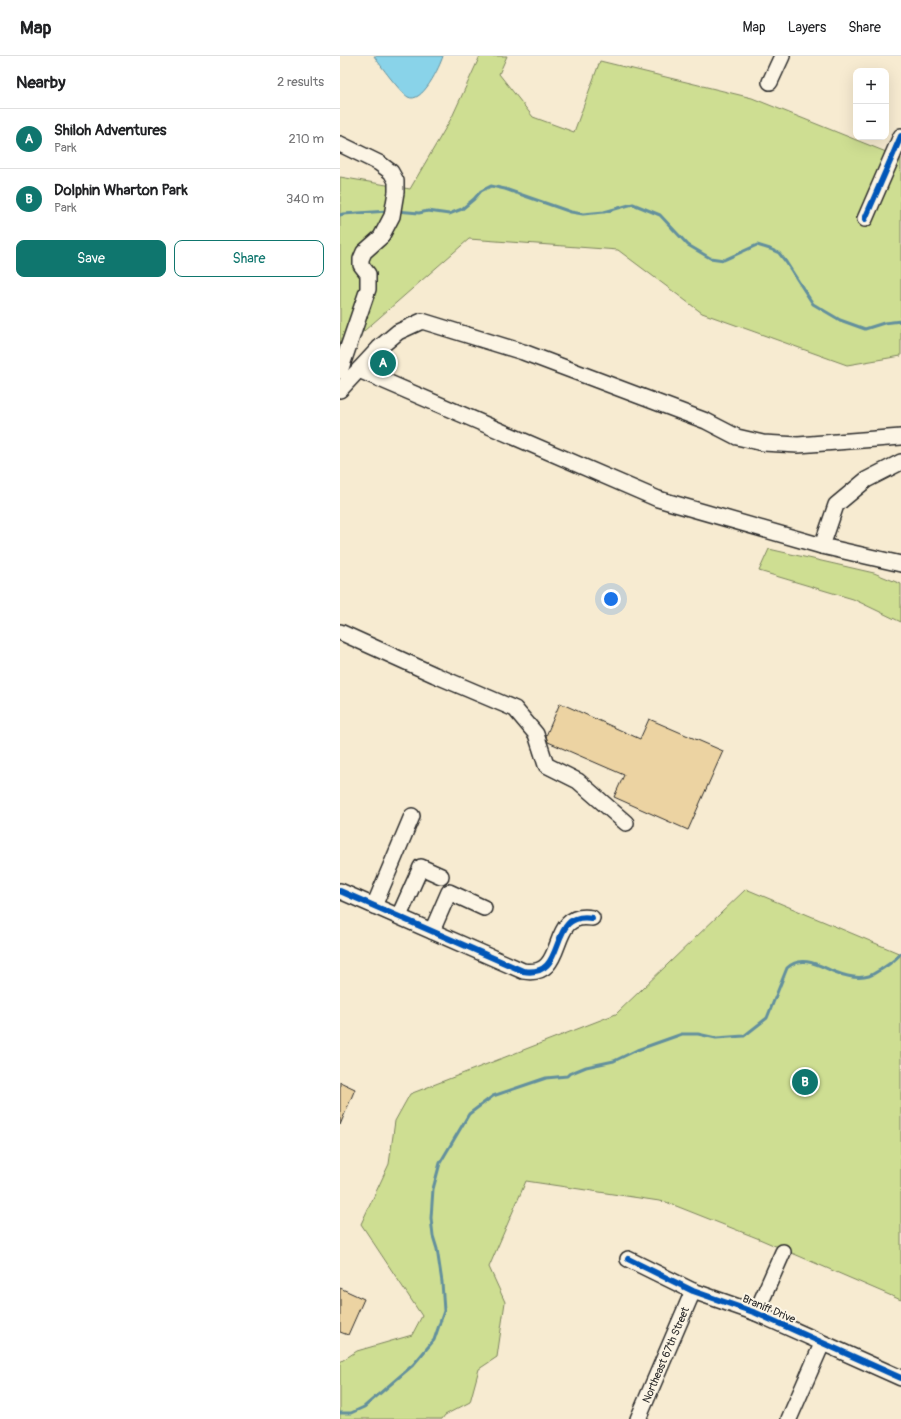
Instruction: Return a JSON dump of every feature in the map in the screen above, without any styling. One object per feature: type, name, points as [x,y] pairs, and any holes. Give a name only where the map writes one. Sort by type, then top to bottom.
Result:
[{"type":"street","points":[[770,82],[782,56]]},
{"type":"street","points":[[865,219],[901,136]]},
{"type":"street","points":[[340,144],[379,163],[391,172],[396,181],[396,192],[392,216],[381,237],[364,252],[361,259],[361,265],[368,274],[368,289],[340,371]]},
{"type":"street","points":[[340,390],[379,348],[398,332],[422,321],[523,352],[706,421],[737,437],[762,443],[798,445],[901,437]]},
{"type":"street","points":[[359,370],[658,499],[822,546],[901,564]]},
{"type":"street","points":[[822,546],[836,505],[866,480],[901,462]]},
{"type":"street","points":[[340,632],[435,676],[515,709],[536,734],[546,765],[578,781],[626,823]]},
{"type":"street","points":[[374,906],[412,816]]},
{"type":"street","points":[[398,916],[420,867],[441,876]]},
{"type":"street","points":[[340,890],[522,971],[532,972],[542,969],[551,960],[566,924],[573,919],[583,916],[592,918]]},
{"type":"street","points":[[432,931],[449,892],[484,908]]},
{"type":"street","points":[[756,1313],[783,1252]]},
{"type":"street","name":"Braniff Drive","points":[[628,1259],[693,1291],[756,1313],[822,1344],[901,1378]]},
{"type":"street","name":"Northeast 67th Street","points":[[638,1419],[693,1291]]},
{"type":"street","points":[[789,1419],[822,1344]]},
{"type":"green space","points":[[480,56],[507,56],[499,74],[533,117],[574,132],[600,61],[752,98],[853,139],[853,140],[901,158],[901,356],[847,365],[702,313],[618,250],[469,239],[340,352],[340,177],[410,189],[452,117]]},
{"type":"green space","points":[[769,549],[874,573],[901,584],[901,622],[853,599],[759,571]]},
{"type":"green space","points":[[746,889],[901,954],[901,1300],[757,1238],[666,1202],[526,1181],[489,1267],[505,1302],[497,1357],[479,1369],[470,1402],[445,1415],[442,1419],[340,1419],[340,1362],[357,1351],[412,1335],[422,1316],[361,1224],[389,1164],[395,1121],[410,1094],[616,1014]]},
{"type":"water","points":[[374,56],[443,56],[430,83],[419,95],[413,98],[408,97],[400,90]]},
{"type":"building","points":[[560,703],[640,739],[649,719],[723,751],[688,830],[614,797],[624,775],[548,742],[546,736]]},
{"type":"building","points":[[340,1082],[355,1089],[340,1125]]},
{"type":"building","points":[[340,1288],[364,1299],[348,1335],[340,1332]]},
{"type":"waterway","points":[[397,211],[419,213],[428,211],[449,214],[462,209],[481,191],[491,186],[505,189],[571,212],[583,214],[604,212],[633,204],[660,215],[688,245],[710,258],[724,260],[757,245],[779,253],[813,304],[840,320],[865,329],[884,323],[901,321]]},
{"type":"waterway","points":[[340,215],[388,211]]},
{"type":"waterway","points":[[340,1413],[351,1413],[364,1407],[413,1365],[434,1340],[444,1311],[442,1282],[431,1218],[433,1189],[440,1163],[469,1114],[493,1096],[546,1078],[567,1076],[586,1067],[614,1061],[637,1050],[682,1034],[698,1034],[716,1038],[744,1036],[767,1018],[787,968],[793,964],[799,962],[811,962],[843,975],[865,977],[872,975],[889,965],[901,953]]},
{"type":"cycle path","points":[[865,219],[901,136]]},
{"type":"cycle path","points":[[340,891],[523,971],[538,971],[547,965],[553,956],[562,933],[568,924],[577,918],[592,918]]},
{"type":"cycle path","points":[[628,1259],[693,1291],[756,1313],[901,1378]]},
{"type":"place","name":"Shiloh Adventures","points":[[383,363]]},
{"type":"place","name":"Dolphin Wharton Park","points":[[805,1082]]}]
